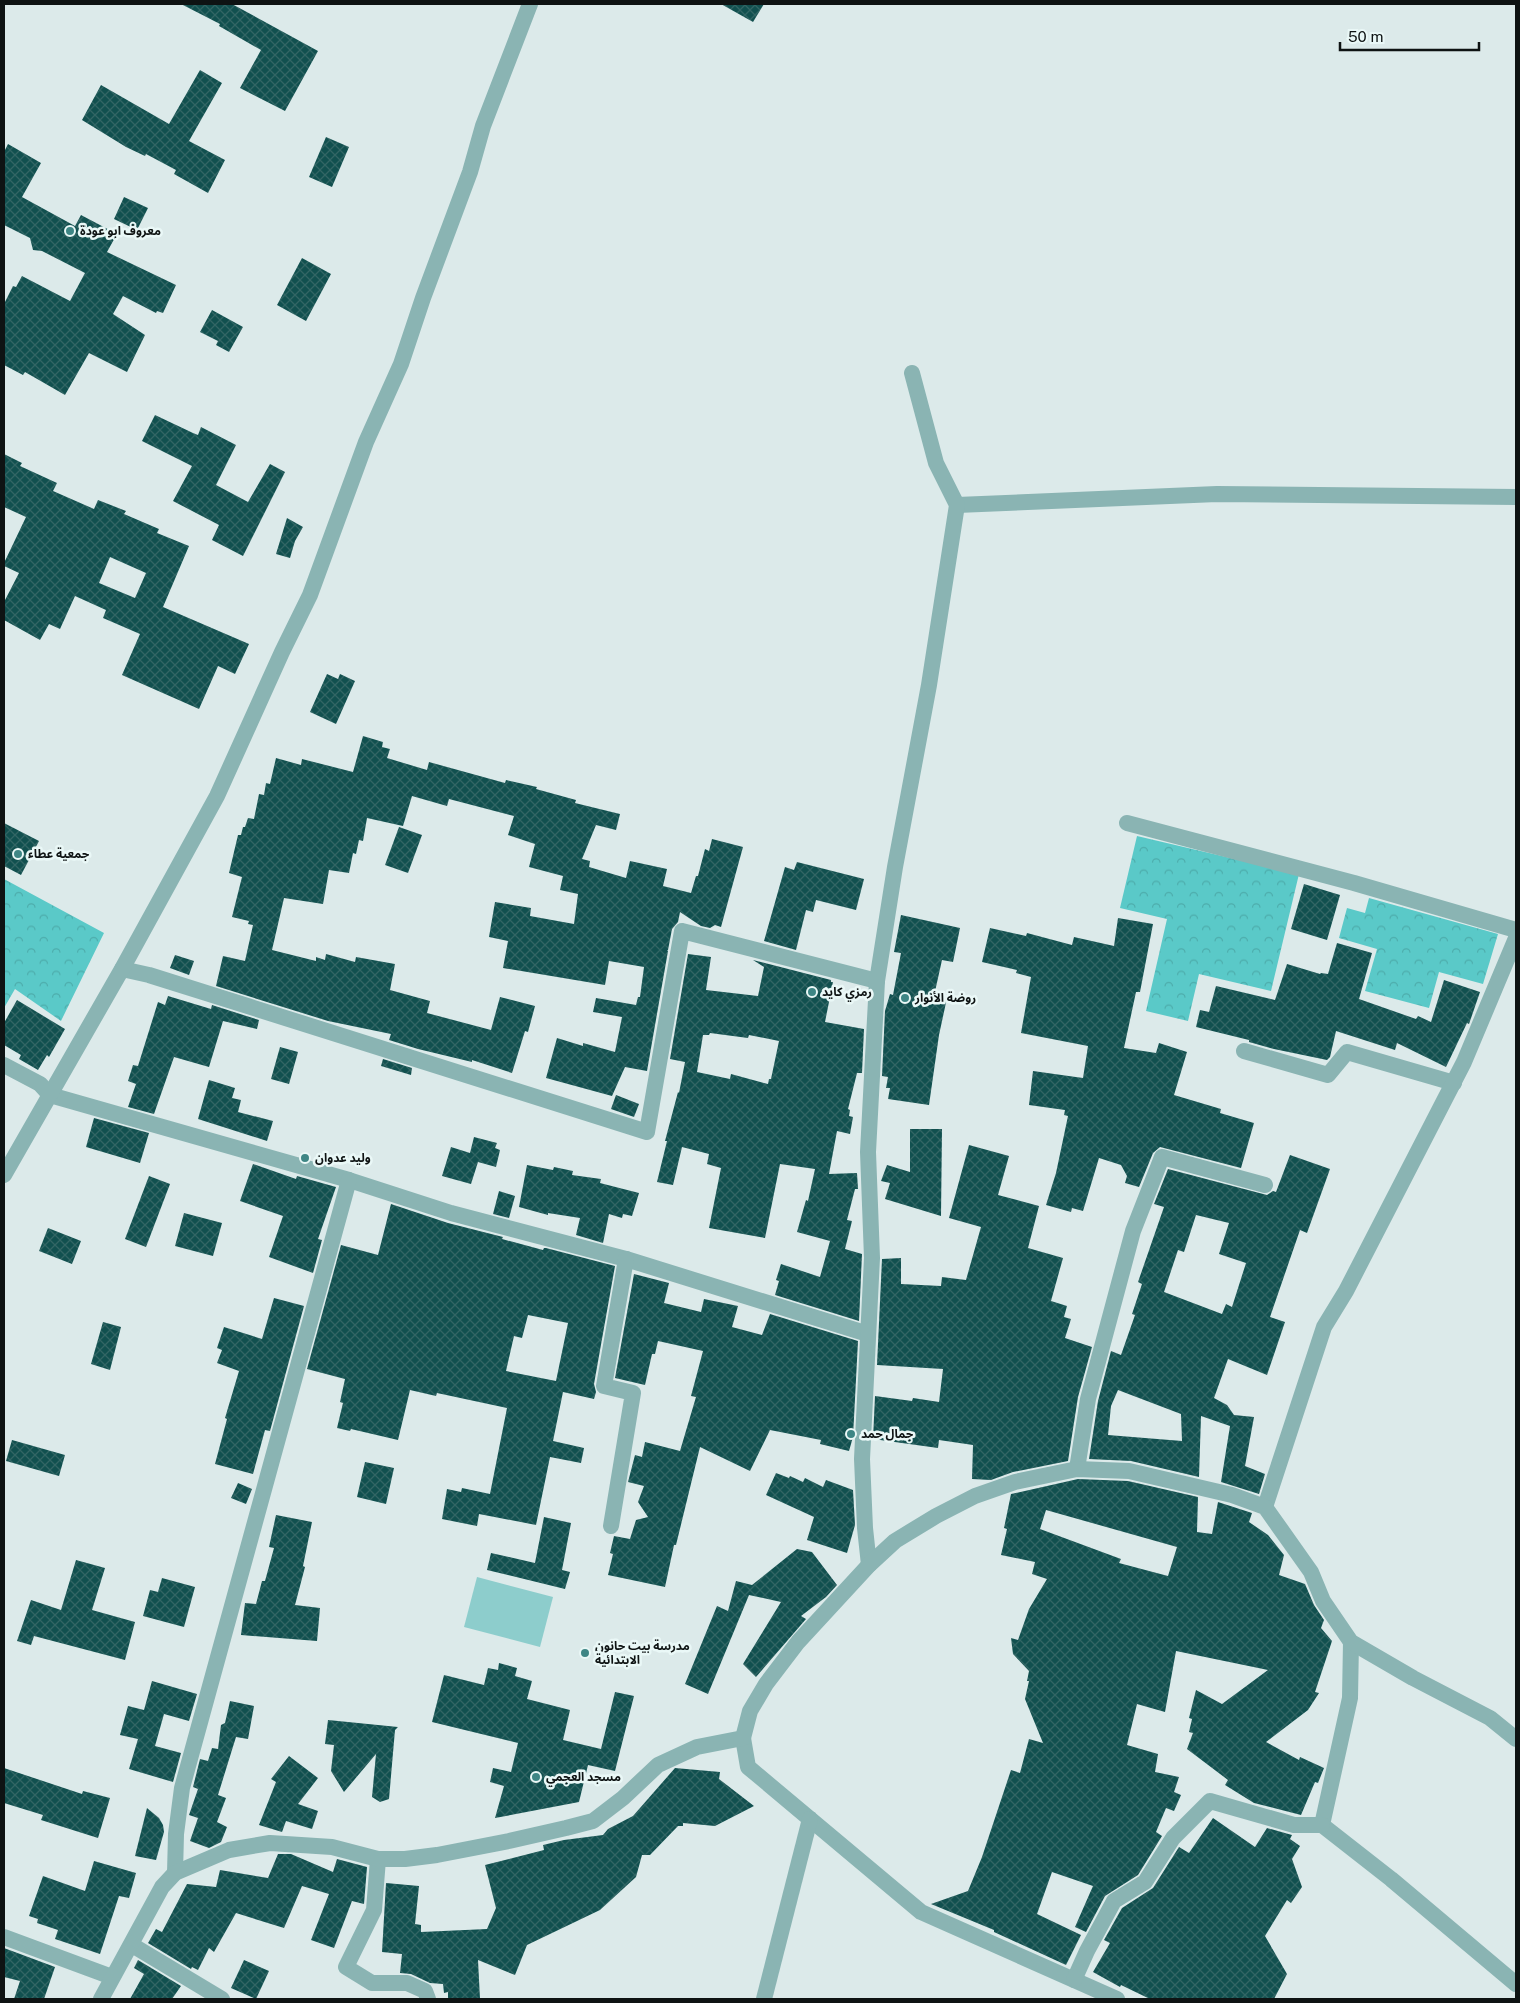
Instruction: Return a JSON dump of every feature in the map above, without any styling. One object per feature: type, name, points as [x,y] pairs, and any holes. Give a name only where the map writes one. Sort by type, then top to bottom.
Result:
[{"type":"street","points":[[4,1175],[122,969],[217,796],[310,595],[366,442],[401,364],[423,298],[470,172],[483,126],[530,4]]},
{"type":"street","points":[[869,1565],[865,1528],[862,1459],[872,1258],[868,1152],[877,981],[957,505],[936,463],[912,373]]},
{"type":"street","points":[[957,505],[1217,494],[1516,497]]},
{"type":"street","points":[[1127,823],[1345,880],[1516,930]]},
{"type":"street","points":[[122,969],[149,975],[647,1132],[682,931],[877,981]]},
{"type":"street","points":[[1265,1507],[1324,1327],[1350,1282],[1464,1062],[1516,938]]},
{"type":"street","points":[[1244,1051],[1328,1075],[1347,1052],[1454,1082]]},
{"type":"street","points":[[4,1065],[40,1084],[50,1095],[349,1180],[451,1213],[626,1259],[868,1334]]},
{"type":"street","points":[[1077,1469],[1088,1399],[1132,1231],[1162,1157],[1265,1185]]},
{"type":"street","points":[[175,1873],[176,1834],[182,1788],[349,1180]]},
{"type":"street","points":[[611,1526],[633,1393],[604,1386],[626,1259]]},
{"type":"street","points":[[1117,1999],[921,1912],[748,1767],[743,1738],[750,1711],[766,1684],[798,1642],[869,1565],[895,1541],[936,1516],[975,1496],[1015,1482],[1077,1469],[1129,1471],[1232,1495],[1265,1507],[1311,1572],[1323,1601],[1351,1642],[1413,1678],[1490,1718],[1516,1739]]},
{"type":"street","points":[[1322,1825],[1350,1698],[1351,1642]]},
{"type":"street","points":[[101,1999],[162,1887],[175,1873],[229,1850],[270,1843],[332,1847],[378,1859],[405,1859],[437,1855],[509,1841],[593,1821],[623,1798],[658,1765],[697,1746],[743,1738]]},
{"type":"street","points":[[1074,1980],[1087,1951],[1114,1902],[1145,1882],[1173,1838],[1210,1801],[1294,1825],[1322,1825],[1391,1879],[1516,1984]]},
{"type":"street","points":[[764,1999],[810,1819]]},
{"type":"street","points":[[378,1859],[374,1910],[346,1967],[372,1983],[407,1983],[425,1991],[428,1999]]},
{"type":"street","points":[[4,1937],[112,1977]]},
{"type":"street","points":[[132,1945],[222,1999]]},
{"type":"shaded area","points":[[477,1577],[553,1597],[540,1647],[464,1627]]},
{"type":"green space","points":[[1137,836],[1299,874],[1271,991],[1199,974],[1188,1021],[1146,1011],[1167,919],[1120,908]]},
{"type":"green space","points":[[4,879],[104,933],[61,1021],[15,989],[4,1008]]},
{"type":"green space","points":[[1369,898],[1498,934],[1483,984],[1439,972],[1429,1008],[1365,991],[1377,949],[1339,938],[1347,908],[1365,913]]},
{"type":"building","points":[[181,4],[232,4],[318,51],[285,111],[240,88],[261,50],[219,26],[220,24]]},
{"type":"building","points":[[721,4],[764,4],[753,22]]},
{"type":"building","points":[[200,70],[222,83],[189,141],[225,160],[208,193],[174,174],[176,170],[146,154],[145,156],[126,147],[82,120],[101,85],[169,124]]},
{"type":"building","points":[[326,137],[349,147],[332,187],[309,177]]},
{"type":"building","points":[[8,144],[41,163],[22,197],[75,226],[81,215],[117,234],[107,252],[176,285],[163,313],[157,311],[156,313],[123,296],[113,314],[145,335],[127,372],[89,353],[65,395],[25,372],[23,375],[4,365],[4,304],[13,286],[16,287],[22,276],[70,301],[85,273],[42,251],[33,250],[30,238],[4,225],[4,152]]},
{"type":"building","points":[[124,197],[148,208],[137,230],[114,219]]},
{"type":"building","points":[[302,258],[331,274],[306,321],[277,305]]},
{"type":"building","points":[[212,310],[243,327],[229,352],[216,345],[218,341],[200,332]]},
{"type":"building","points":[[155,415],[198,435],[201,427],[236,445],[216,485],[248,502],[270,464],[285,472],[243,556],[212,540],[219,525],[173,501],[192,466],[142,441]]},
{"type":"building","points":[[4,454],[22,463],[20,466],[57,483],[53,491],[94,509],[98,500],[126,511],[124,514],[159,529],[157,533],[189,546],[163,607],[249,644],[235,674],[218,666],[199,709],[122,675],[140,634],[103,618],[106,610],[75,596],[60,629],[49,624],[40,640],[4,620],[4,602],[19,573],[4,566],[4,563],[26,517],[4,507]],"holes":[[[110,557],[146,573],[135,598],[99,583]]]},
{"type":"building","points":[[287,518],[303,527],[295,541],[290,558],[276,554]]},
{"type":"building","points":[[327,674],[338,679],[340,674],[355,681],[336,724],[310,712]]},
{"type":"building","points":[[363,736],[383,742],[382,747],[390,749],[387,758],[427,770],[429,762],[505,783],[506,780],[537,787],[536,789],[576,800],[575,803],[620,814],[616,830],[596,825],[582,859],[590,861],[589,867],[626,878],[630,861],[667,869],[663,886],[691,893],[696,876],[698,876],[705,849],[709,851],[712,839],[743,847],[721,927],[715,925],[710,928],[701,926],[680,912],[678,922],[672,929],[647,1071],[625,1067],[612,1096],[546,1078],[557,1038],[583,1046],[583,1043],[615,1052],[622,1017],[593,1012],[596,998],[636,1005],[638,997],[640,997],[644,967],[609,961],[605,985],[503,968],[508,941],[489,937],[495,902],[531,908],[530,916],[574,924],[578,894],[560,890],[563,876],[529,867],[535,844],[508,835],[514,816],[449,799],[447,806],[412,796],[403,826],[367,818],[363,841],[359,840],[356,854],[353,853],[349,873],[329,870],[323,904],[284,898],[272,950],[316,961],[316,957],[325,960],[326,954],[355,962],[356,957],[395,964],[390,990],[430,1001],[427,1013],[491,1030],[500,997],[535,1006],[528,1032],[525,1031],[512,1073],[472,1060],[472,1062],[418,1049],[389,1040],[391,1034],[328,1021],[216,986],[223,956],[245,961],[253,925],[248,924],[249,921],[232,917],[242,877],[229,873],[238,835],[241,835],[248,818],[254,819],[259,794],[264,795],[266,783],[270,784],[276,758],[301,765],[302,759],[353,772]]},
{"type":"building","name":"جمعية عطاء","points":[[4,823],[39,841],[21,875],[4,866]]},
{"type":"building","points":[[399,827],[422,835],[408,873],[385,865]]},
{"type":"building","points":[[797,862],[864,879],[856,910],[816,900],[813,912],[806,910],[796,950],[764,941],[785,867],[794,870]]},
{"type":"building","points":[[1304,884],[1340,895],[1327,940],[1291,929]]},
{"type":"building","points":[[901,915],[960,928],[953,962],[942,960],[934,996],[947,998],[939,1035],[929,1105],[888,1099],[890,1088],[886,1088],[888,1077],[882,1076],[885,1011],[890,994],[893,995],[901,953],[894,952]]},
{"type":"building","points":[[1118,918],[1153,924],[1140,992],[1136,992],[1124,1048],[1156,1053],[1159,1043],[1187,1052],[1174,1095],[1221,1109],[1220,1113],[1254,1123],[1241,1168],[1160,1147],[1153,1153],[1139,1187],[1125,1183],[1127,1176],[1121,1165],[1099,1158],[1083,1211],[1072,1208],[1071,1212],[1046,1205],[1056,1173],[1068,1116],[1064,1115],[1065,1110],[1029,1105],[1033,1071],[1083,1078],[1088,1046],[1021,1033],[1031,977],[1016,973],[1017,970],[982,962],[990,928],[1026,936],[1027,933],[1072,945],[1074,937],[1114,946]]},
{"type":"building","points":[[1337,943],[1372,953],[1359,999],[1416,1019],[1418,1016],[1431,1022],[1444,980],[1480,992],[1469,1024],[1467,1023],[1446,1067],[1397,1043],[1395,1050],[1336,1031],[1330,1057],[1327,1060],[1274,1049],[1249,1042],[1249,1040],[1196,1027],[1200,1010],[1209,1012],[1216,986],[1275,1000],[1287,964],[1320,974],[1328,974]]},
{"type":"building","points":[[688,954],[711,957],[706,990],[758,996],[764,967],[753,960],[833,982],[825,1022],[864,1029],[862,1073],[857,1073],[848,1109],[850,1110],[849,1116],[853,1117],[850,1134],[837,1131],[829,1174],[857,1173],[858,1189],[855,1189],[847,1220],[852,1221],[845,1249],[862,1254],[859,1321],[775,1295],[779,1281],[776,1280],[781,1264],[820,1277],[830,1241],[797,1232],[806,1200],[808,1201],[815,1169],[780,1164],[765,1238],[709,1228],[721,1168],[707,1164],[709,1154],[682,1147],[673,1185],[657,1182],[667,1141],[665,1141],[679,1093],[685,1062],[670,1059]],"holes":[[[710,1033],[748,1038],[749,1035],[779,1041],[771,1079],[769,1079],[768,1084],[731,1074],[730,1079],[697,1072],[703,1035],[709,1035]]]},
{"type":"building","points":[[175,955],[194,961],[189,975],[170,968]]},
{"type":"building","points":[[168,996],[211,1009],[212,1005],[259,1020],[257,1029],[223,1021],[209,1067],[174,1057],[154,1114],[128,1107],[136,1084],[128,1081],[133,1065],[138,1066],[158,1002],[165,1005]]},
{"type":"building","points":[[17,1000],[65,1029],[49,1057],[47,1055],[38,1070],[19,1059],[21,1055],[4,1045],[4,1023]]},
{"type":"building","points":[[280,1047],[298,1052],[289,1084],[271,1079]]},
{"type":"building","points":[[383,1059],[412,1068],[411,1075],[381,1066]]},
{"type":"building","points":[[209,1080],[235,1088],[232,1098],[241,1100],[238,1112],[273,1121],[267,1141],[198,1119]]},
{"type":"building","points":[[616,1095],[639,1104],[634,1117],[611,1109]]},
{"type":"building","points":[[94,1118],[149,1133],[140,1163],[86,1147]]},
{"type":"building","points":[[910,1129],[942,1129],[941,1216],[885,1199],[890,1183],[881,1181],[887,1165],[910,1172]]},
{"type":"building","points":[[474,1137],[497,1143],[495,1148],[500,1150],[496,1167],[478,1162],[471,1184],[442,1176],[451,1147],[470,1153]]},
{"type":"building","points":[[969,1145],[1009,1156],[998,1195],[1039,1206],[1028,1248],[1063,1258],[1051,1301],[1067,1306],[1064,1317],[1071,1319],[1065,1338],[1092,1347],[1078,1397],[1068,1461],[1013,1472],[991,1480],[972,1479],[973,1445],[939,1440],[938,1448],[873,1439],[875,1396],[912,1401],[913,1398],[939,1402],[943,1369],[877,1365],[882,1259],[901,1258],[901,1284],[941,1286],[942,1277],[966,1280],[981,1227],[949,1218]]},
{"type":"building","points":[[1290,1155],[1330,1169],[1307,1233],[1300,1230],[1270,1317],[1285,1322],[1267,1375],[1228,1359],[1214,1398],[1227,1405],[1234,1415],[1254,1417],[1245,1466],[1265,1474],[1259,1494],[1221,1482],[1230,1426],[1201,1416],[1199,1477],[1131,1461],[1089,1459],[1098,1401],[1111,1351],[1121,1355],[1135,1315],[1132,1314],[1142,1284],[1138,1282],[1164,1207],[1154,1204],[1168,1169],[1267,1195],[1273,1191],[1276,1192]],"holes":[[[1196,1215],[1229,1223],[1219,1254],[1246,1263],[1232,1307],[1226,1304],[1222,1314],[1164,1292],[1178,1250],[1184,1252]],[[1118,1390],[1181,1414],[1182,1441],[1108,1435],[1111,1406]]]},
{"type":"building","points":[[253,1164],[296,1179],[297,1176],[336,1187],[318,1239],[322,1240],[313,1273],[269,1257],[283,1216],[240,1201]]},
{"type":"building","points":[[527,1165],[553,1170],[554,1167],[573,1171],[572,1175],[601,1179],[600,1183],[639,1193],[632,1216],[623,1214],[622,1218],[609,1214],[603,1243],[576,1235],[580,1218],[548,1213],[548,1215],[519,1207]]},
{"type":"building","points":[[149,1176],[170,1184],[146,1247],[125,1239]]},
{"type":"building","points":[[499,1191],[515,1196],[509,1218],[493,1214]]},
{"type":"building","points":[[391,1204],[448,1223],[503,1237],[502,1239],[615,1266],[594,1384],[596,1392],[594,1399],[563,1392],[553,1441],[584,1448],[581,1463],[550,1457],[536,1525],[479,1514],[477,1526],[442,1519],[447,1489],[461,1492],[462,1488],[490,1494],[507,1408],[437,1393],[436,1396],[410,1390],[398,1440],[351,1429],[350,1431],[337,1428],[343,1403],[340,1402],[345,1379],[307,1369],[341,1245],[378,1255]],"holes":[[[528,1315],[568,1323],[556,1381],[506,1371],[514,1336],[522,1338]]]},
{"type":"building","points":[[184,1213],[222,1223],[213,1256],[175,1246]]},
{"type":"building","points":[[48,1228],[81,1241],[72,1264],[39,1251]]},
{"type":"building","points":[[634,1274],[669,1283],[664,1303],[701,1312],[704,1299],[738,1306],[732,1327],[762,1335],[770,1314],[858,1341],[853,1437],[849,1451],[820,1444],[821,1440],[770,1430],[750,1471],[700,1447],[665,1587],[608,1575],[613,1554],[610,1553],[614,1536],[630,1539],[636,1520],[648,1517],[638,1502],[644,1486],[628,1482],[635,1455],[642,1457],[645,1442],[680,1451],[696,1397],[691,1396],[703,1351],[658,1341],[655,1354],[652,1354],[645,1385],[615,1378]]},
{"type":"building","points":[[274,1298],[304,1306],[270,1431],[265,1430],[253,1474],[215,1464],[227,1419],[225,1418],[239,1371],[217,1363],[222,1350],[217,1348],[224,1327],[262,1339]]},
{"type":"building","points":[[103,1322],[121,1327],[110,1370],[91,1364]]},
{"type":"building","points":[[12,1440],[65,1455],[59,1476],[6,1461]]},
{"type":"building","points":[[365,1462],[394,1468],[386,1504],[357,1497]]},
{"type":"building","points":[[776,1473],[789,1478],[790,1476],[803,1482],[805,1478],[823,1487],[826,1480],[853,1490],[855,1525],[847,1553],[807,1540],[814,1517],[766,1495]]},
{"type":"building","points":[[1078,1479],[1128,1481],[1198,1497],[1197,1532],[1212,1534],[1218,1502],[1252,1513],[1249,1522],[1268,1535],[1284,1555],[1279,1575],[1305,1584],[1314,1605],[1324,1620],[1321,1628],[1332,1641],[1315,1692],[1319,1693],[1308,1710],[1266,1742],[1299,1760],[1300,1757],[1324,1768],[1318,1783],[1315,1782],[1301,1815],[1254,1803],[1225,1785],[1228,1780],[1187,1749],[1193,1733],[1189,1732],[1192,1719],[1189,1718],[1196,1690],[1222,1704],[1268,1670],[1176,1651],[1165,1712],[1137,1704],[1127,1745],[1158,1754],[1155,1772],[1179,1777],[1174,1792],[1181,1795],[1174,1811],[1166,1808],[1156,1832],[1162,1836],[1138,1875],[1105,1896],[1086,1932],[1075,1927],[1093,1886],[1052,1872],[1037,1914],[1081,1935],[1066,1965],[994,1932],[994,1930],[931,1904],[968,1891],[982,1857],[1011,1770],[1020,1773],[1029,1739],[1043,1743],[1025,1699],[1029,1671],[1013,1654],[1011,1638],[1018,1640],[1029,1609],[1047,1579],[1032,1574],[1035,1562],[1001,1555],[1007,1529],[1004,1528],[1011,1494]],"holes":[[[1046,1510],[1177,1547],[1168,1576],[1119,1563],[1121,1559],[1040,1529]]]},
{"type":"building","points":[[238,1483],[252,1489],[246,1504],[231,1498]]},
{"type":"building","points":[[276,1515],[312,1522],[303,1566],[305,1567],[295,1605],[320,1608],[317,1641],[241,1635],[245,1603],[256,1604],[262,1581],[265,1581],[274,1548],[269,1547]]},
{"type":"building","points":[[544,1517],[571,1523],[562,1570],[570,1572],[565,1589],[487,1570],[491,1553],[535,1563]]},
{"type":"building","points":[[797,1549],[812,1552],[837,1585],[826,1597],[801,1616],[806,1619],[756,1677],[743,1664],[781,1602],[749,1595],[708,1694],[685,1684],[717,1606],[728,1611],[736,1581],[752,1585]]},
{"type":"building","points":[[76,1560],[105,1568],[92,1610],[135,1622],[125,1660],[34,1636],[31,1645],[17,1641],[31,1600],[61,1610]]},
{"type":"building","points":[[162,1578],[195,1587],[184,1627],[143,1616],[150,1590],[158,1592]]},
{"type":"building","points":[[499,1663],[517,1668],[515,1676],[532,1681],[527,1699],[570,1710],[563,1740],[601,1749],[615,1692],[634,1696],[615,1771],[588,1765],[579,1802],[495,1818],[504,1786],[490,1782],[493,1768],[511,1772],[518,1743],[432,1722],[444,1675],[484,1685],[488,1668],[498,1670]]},
{"type":"building","points":[[152,1681],[197,1694],[189,1721],[164,1714],[155,1746],[181,1753],[173,1782],[129,1769],[138,1739],[120,1735],[128,1706],[144,1710]]},
{"type":"building","points":[[230,1701],[254,1706],[248,1739],[236,1737],[218,1795],[226,1798],[217,1822],[227,1827],[221,1842],[209,1848],[190,1841],[198,1818],[189,1815],[198,1789],[193,1787],[200,1759],[208,1761],[212,1748],[218,1749],[221,1725],[225,1723]]},
{"type":"building","points":[[328,1720],[398,1727],[395,1730],[389,1799],[380,1802],[372,1797],[376,1754],[344,1792],[331,1771],[334,1745],[325,1744]]},
{"type":"building","points":[[289,1756],[318,1778],[298,1804],[318,1811],[312,1829],[286,1821],[282,1832],[259,1825],[276,1782],[271,1779]]},
{"type":"building","points":[[4,1768],[82,1794],[83,1791],[110,1798],[98,1838],[41,1820],[43,1815],[4,1803]]},
{"type":"building","points":[[675,1768],[720,1772],[719,1779],[754,1806],[715,1826],[683,1823],[683,1826],[678,1826],[650,1855],[642,1855],[636,1877],[600,1910],[527,1945],[515,1975],[478,1960],[480,1999],[448,1998],[448,1992],[444,1993],[443,1984],[430,1983],[411,1974],[400,1973],[402,1954],[382,1952],[386,1883],[419,1886],[415,1924],[421,1925],[421,1932],[487,1929],[496,1908],[485,1865],[544,1850],[543,1845],[603,1835],[608,1829],[633,1816]]},
{"type":"building","points":[[147,1808],[159,1818],[163,1825],[164,1832],[156,1860],[135,1856]]},
{"type":"building","points":[[1213,1818],[1255,1847],[1267,1828],[1292,1835],[1290,1839],[1300,1846],[1292,1859],[1302,1887],[1291,1903],[1287,1900],[1265,1936],[1287,1974],[1274,1999],[1150,1999],[1121,1985],[1120,1987],[1093,1972],[1110,1943],[1104,1940],[1122,1908],[1153,1888],[1179,1847],[1189,1853]]},
{"type":"building","points":[[278,1854],[291,1854],[333,1872],[337,1859],[367,1867],[364,1904],[352,1901],[334,1948],[311,1940],[329,1894],[302,1886],[284,1928],[236,1913],[214,1952],[209,1948],[198,1970],[192,1967],[191,1969],[148,1943],[156,1929],[162,1932],[187,1884],[216,1887],[220,1870],[268,1878]]},
{"type":"building","points":[[94,1861],[136,1873],[129,1898],[119,1896],[100,1954],[55,1939],[58,1930],[37,1923],[38,1919],[29,1916],[43,1876],[85,1891]]},
{"type":"building","points":[[4,1948],[55,1967],[44,1999],[14,1999],[20,1981],[4,1977]]},
{"type":"building","points":[[138,1960],[181,1986],[172,1999],[130,1999],[144,1974],[134,1968]]},
{"type":"building","points":[[244,1960],[269,1971],[256,1999],[231,1988]]},
{"type":"place","name":"معروف ابو عودة","points":[[70,231]]},
{"type":"place","name":"جمعية عطاء","points":[[18,854]]},
{"type":"place","name":"رمزي كايد","points":[[812,992]]},
{"type":"place","name":"روضة الأنوار","points":[[905,998]]},
{"type":"place","name":"وليد عدوان","points":[[305,1158]]},
{"type":"place","name":"جمال حمد","points":[[851,1434]]},
{"type":"place","name":"مدرسة بيت حانون الابتدائية","points":[[585,1653]]},
{"type":"place","name":"مسجد العجمي","points":[[536,1777]]}]
